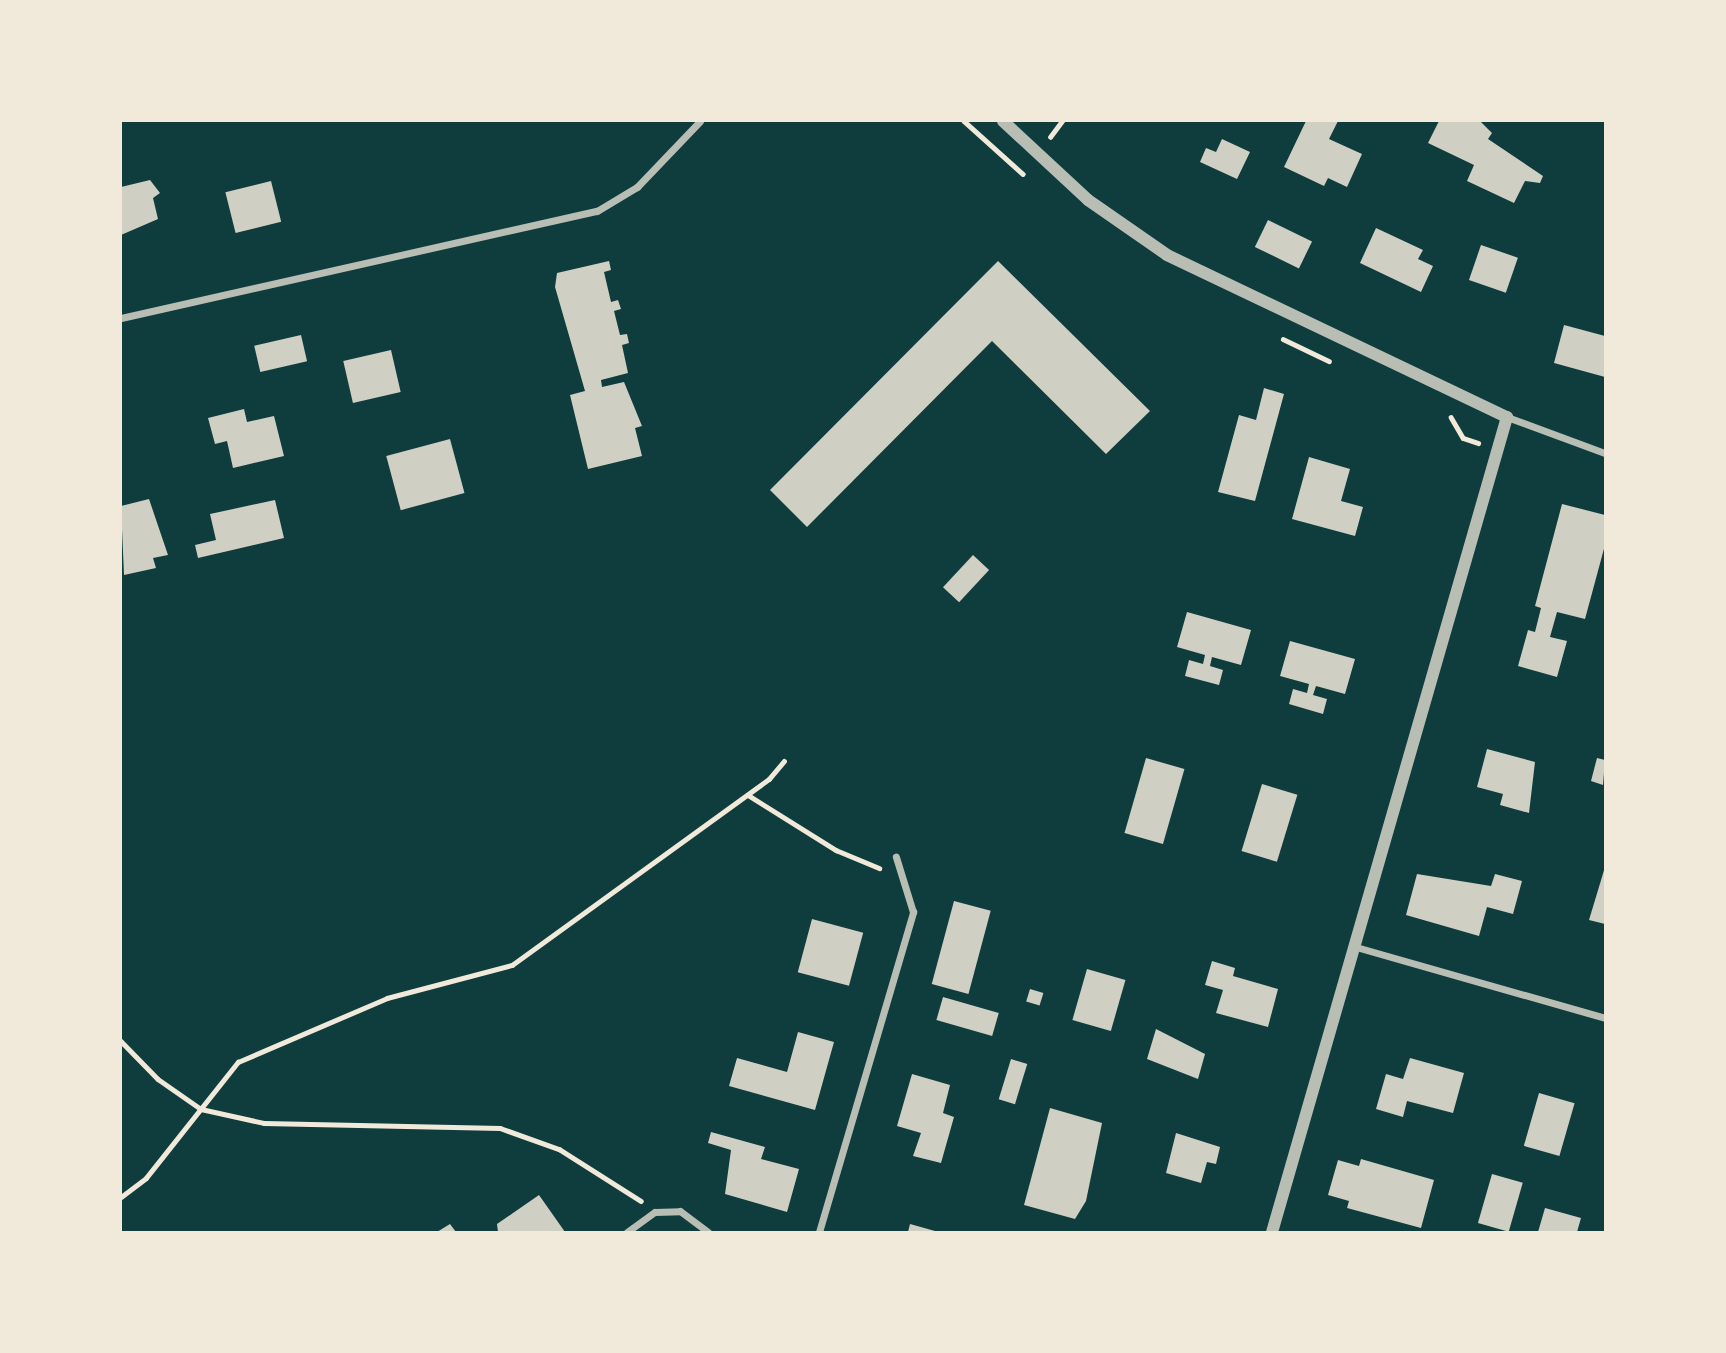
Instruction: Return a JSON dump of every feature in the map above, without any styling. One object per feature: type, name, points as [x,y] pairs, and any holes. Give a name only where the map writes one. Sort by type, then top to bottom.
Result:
[{"type":"street","points":[[121,318],[597,211],[637,187],[701,121]]},
{"type":"street","points":[[1003,121],[1088,200],[1167,256],[1507,417],[1605,453]]},
{"type":"street","points":[[1272,1232],[1507,417]]},
{"type":"street","points":[[819,1232],[913,912],[895,857]]},
{"type":"street","points":[[1356,947],[1605,1018]]},
{"type":"street","points":[[626,1232],[655,1212],[680,1211],[708,1232]]},
{"type":"path","points":[[121,1197],[146,1178],[238,1062],[387,998],[512,965],[748,795],[783,761]]},
{"type":"path","points":[[748,795],[836,850],[902,878]]},
{"type":"path","points":[[121,1041],[158,1079],[201,1109],[264,1123],[500,1128],[559,1149],[655,1212]]},
{"type":"building","points":[[1306,121],[1338,121],[1329,139],[1362,154],[1347,187],[1328,178],[1324,186],[1284,167]]},
{"type":"building","points":[[1439,121],[1480,121],[1492,133],[1488,139],[1543,176],[1540,183],[1525,181],[1514,203],[1467,181],[1474,165],[1428,143]]},
{"type":"building","points":[[1222,139],[1250,152],[1237,179],[1200,162],[1206,148],[1216,152]]},
{"type":"building","points":[[150,180],[160,193],[153,198],[158,219],[121,235],[121,187]]},
{"type":"building","points":[[271,181],[281,222],[236,233],[225,192]]},
{"type":"building","points":[[1268,220],[1312,241],[1299,268],[1255,247]]},
{"type":"building","points":[[1376,228],[1423,250],[1418,259],[1433,266],[1421,292],[1360,263]]},
{"type":"building","points":[[1481,245],[1518,258],[1506,293],[1469,280]]},
{"type":"building","points":[[609,261],[611,270],[604,272],[611,302],[618,300],[621,309],[614,311],[620,335],[627,334],[629,343],[622,345],[628,373],[601,380],[602,387],[624,382],[642,426],[635,428],[642,456],[588,469],[570,395],[585,391],[555,287],[557,273]]},
{"type":"building","points":[[998,261],[1150,411],[1106,454],[992,341],[807,527],[770,490]]},
{"type":"building","points":[[1564,325],[1605,336],[1605,377],[1554,363]]},
{"type":"building","points":[[301,335],[307,361],[260,372],[254,346]]},
{"type":"building","points":[[391,350],[401,392],[353,403],[343,361]]},
{"type":"building","points":[[1264,388],[1284,394],[1255,501],[1218,492],[1239,415],[1256,420]]},
{"type":"building","points":[[244,409],[247,422],[274,416],[284,456],[233,468],[227,441],[215,444],[208,418]]},
{"type":"building","points":[[450,439],[464,493],[401,510],[386,456]]},
{"type":"building","points":[[1309,457],[1350,469],[1341,501],[1363,507],[1355,536],[1292,519]]},
{"type":"building","points":[[149,499],[168,555],[153,558],[156,568],[124,575],[121,506]]},
{"type":"building","points":[[275,500],[284,538],[198,558],[195,545],[216,540],[210,514]]},
{"type":"building","points":[[1562,504],[1605,515],[1605,545],[1585,619],[1557,612],[1550,637],[1567,641],[1557,677],[1518,666],[1528,630],[1535,632],[1541,608],[1535,606]]},
{"type":"building","points":[[973,555],[989,570],[959,602],[943,587]]},
{"type":"building","points":[[1187,612],[1251,630],[1241,665],[1212,657],[1210,666],[1223,670],[1219,685],[1185,676],[1189,660],[1203,664],[1205,655],[1177,647]]},
{"type":"building","points":[[1290,641],[1355,659],[1345,694],[1316,686],[1313,695],[1327,699],[1323,714],[1289,704],[1293,689],[1307,693],[1309,684],[1280,676]]},
{"type":"building","points":[[1487,749],[1535,762],[1529,813],[1500,805],[1503,794],[1477,787]]},
{"type":"building","points":[[1146,758],[1184,769],[1163,844],[1125,833]]},
{"type":"building","points":[[1597,758],[1605,760],[1603,785],[1591,781]]},
{"type":"building","points":[[1262,784],[1297,795],[1277,862],[1242,851]]},
{"type":"building","points":[[1605,867],[1605,924],[1589,920]]},
{"type":"building","points":[[1417,874],[1491,886],[1495,874],[1522,881],[1513,914],[1487,907],[1479,936],[1406,915]]},
{"type":"building","points":[[954,901],[991,911],[968,994],[932,984]]},
{"type":"building","points":[[812,919],[863,933],[849,986],[798,972]]},
{"type":"building","points":[[1212,961],[1235,968],[1233,976],[1278,989],[1268,1027],[1216,1013],[1223,990],[1205,985]]},
{"type":"building","points":[[1087,969],[1125,980],[1111,1031],[1072,1020]]},
{"type":"building","points":[[1030,989],[1043,993],[1040,1006],[1026,1001]]},
{"type":"building","points":[[943,997],[999,1013],[992,1036],[936,1020]]},
{"type":"building","points":[[1156,1029],[1205,1054],[1198,1079],[1147,1059]]},
{"type":"building","points":[[798,1032],[834,1042],[815,1110],[729,1086],[737,1058],[787,1072]]},
{"type":"building","points":[[1410,1058],[1464,1073],[1453,1113],[1407,1101],[1403,1117],[1376,1109],[1386,1074],[1403,1079]]},
{"type":"building","points":[[1011,1059],[1027,1064],[1015,1104],[999,1099]]},
{"type":"building","points":[[912,1074],[950,1085],[943,1113],[954,1117],[941,1163],[913,1156],[921,1133],[897,1126]]},
{"type":"building","points":[[1539,1093],[1575,1103],[1559,1156],[1524,1146]]},
{"type":"building","points":[[1050,1108],[1102,1123],[1086,1201],[1075,1219],[1024,1205]]},
{"type":"building","points":[[711,1132],[765,1147],[761,1159],[799,1169],[787,1212],[725,1194],[731,1150],[708,1143]]},
{"type":"building","points":[[1176,1133],[1220,1147],[1216,1164],[1207,1162],[1201,1183],[1166,1173]]},
{"type":"building","points":[[1361,1159],[1434,1180],[1421,1228],[1347,1208],[1349,1201],[1328,1195],[1338,1160],[1359,1166]]},
{"type":"building","points":[[1492,1174],[1523,1183],[1509,1232],[1478,1223]]},
{"type":"building","points":[[539,1195],[565,1232],[498,1232],[497,1224]]},
{"type":"building","points":[[1545,1208],[1581,1218],[1577,1232],[1538,1232]]},
{"type":"building","points":[[450,1224],[456,1232],[437,1232]]},
{"type":"building","points":[[910,1224],[935,1231],[935,1232],[908,1232]]}]
